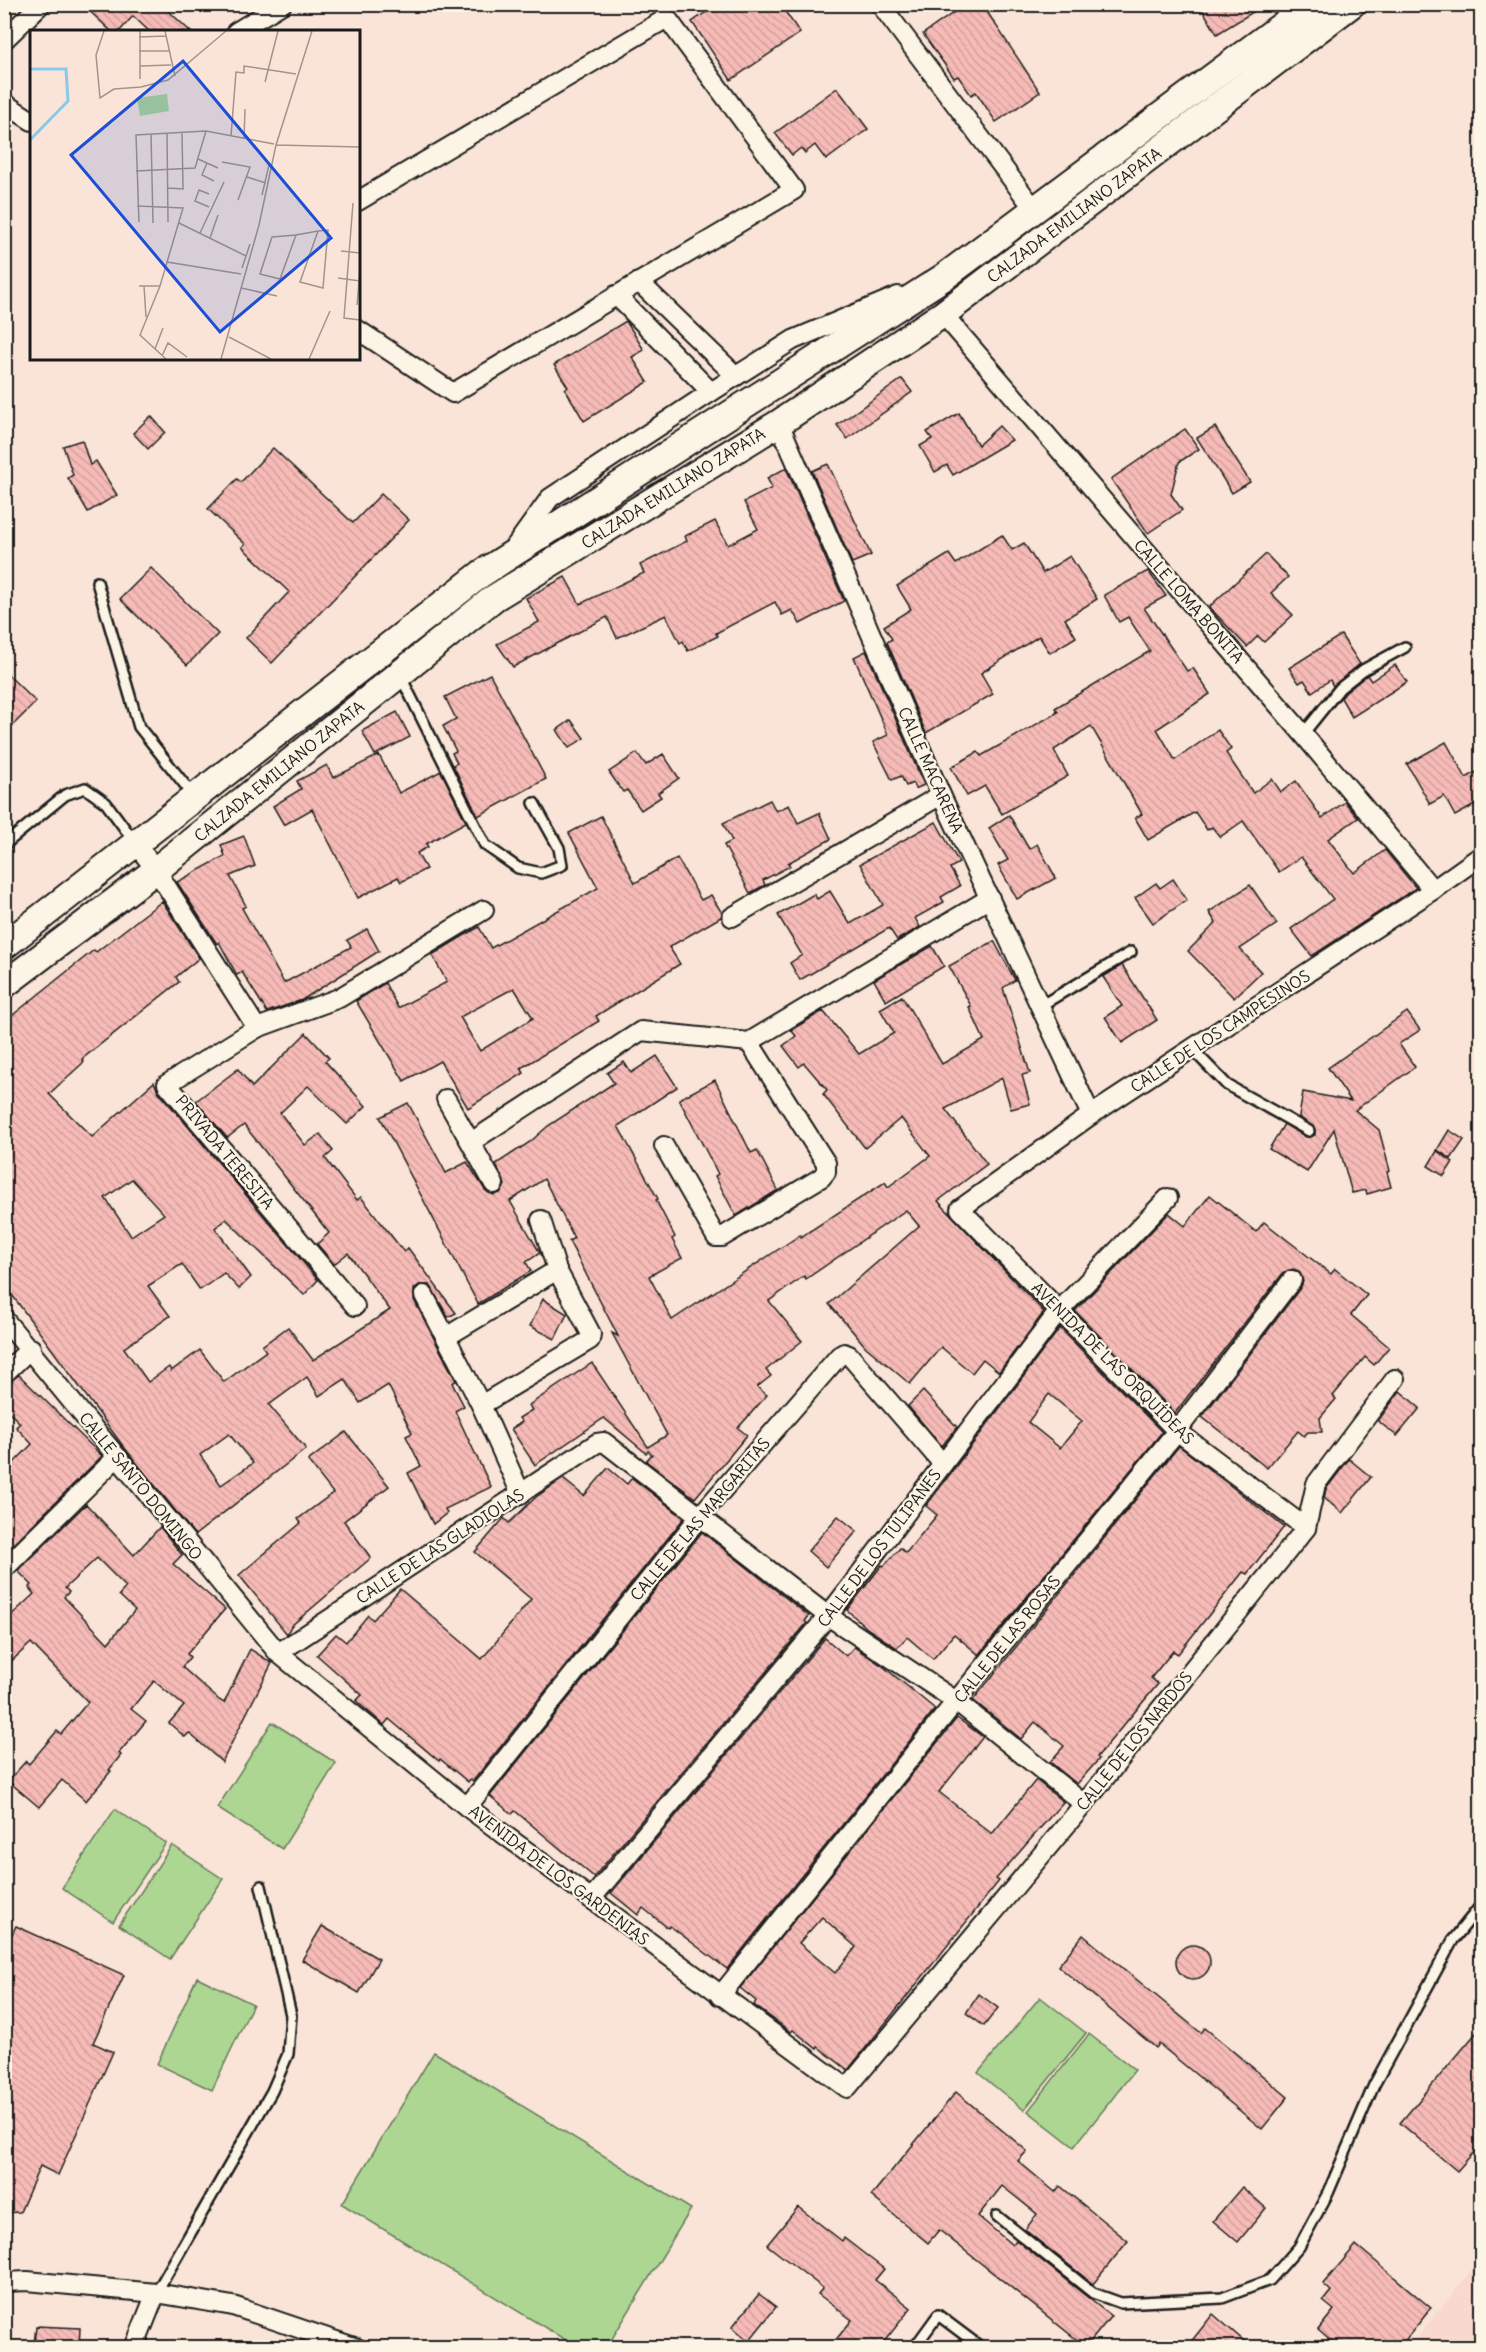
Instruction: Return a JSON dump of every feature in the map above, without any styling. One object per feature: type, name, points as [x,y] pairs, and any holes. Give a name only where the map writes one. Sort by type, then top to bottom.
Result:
[{"type":"main road","name":"CALZADA EMILIANO ZAPATA","points":[[4,946],[481,574],[944,278],[1311,4]]},
{"type":"main road","name":"CALZADA EMILIANO ZAPATA","points":[[4,985],[156,870],[399,672],[494,598],[779,423],[943,314],[1352,4]]},
{"type":"street","points":[[4,40],[41,4]]},
{"type":"street","points":[[239,30],[282,4]]},
{"type":"street","points":[[880,4],[1035,210]]},
{"type":"street","points":[[360,200],[667,18],[794,190],[453,393],[360,331]]},
{"type":"street","points":[[4,103],[30,120]]},
{"type":"street","points":[[508,557],[550,498],[736,376],[793,340],[944,278]]},
{"type":"street","points":[[639,282],[736,376]]},
{"type":"street","points":[[616,295],[711,392]]},
{"type":"street","name":"CALLE LOMA BONITA","points":[[943,314],[1303,734],[1433,890]]},
{"type":"street","name":"CALLE MACARENA","points":[[779,423],[941,795],[1091,1115]]},
{"type":"street","points":[[732,917],[941,795]]},
{"type":"street","points":[[135,843],[156,870],[257,1028],[339,998],[484,910]]},
{"type":"street","name":"CALLE DE LOS CAMPESINOS","points":[[960,1209],[1091,1115],[1433,890],[1482,855]]},
{"type":"street","points":[[471,1142],[641,1031],[749,1042],[990,898]]},
{"type":"street","name":"PRIVADA TERESITA","points":[[257,1028],[167,1084],[355,1306]]},
{"type":"street","points":[[664,1146],[716,1237],[722,1237],[822,1177],[826,1172],[826,1163],[749,1042]]},
{"type":"street","points":[[446,1100],[494,1184]]},
{"type":"street","name":"CALLE DE LOS TULIPANES","points":[[591,1899],[828,1616],[1059,1311],[1168,1198]]},
{"type":"street","name":"AVENIDA DE LAS ORQUÍDEAS","points":[[960,1209],[1177,1431],[1306,1528]]},
{"type":"street","points":[[481,1405],[590,1340],[591,1334],[557,1270],[541,1220]]},
{"type":"street","points":[[446,1337],[557,1270]]},
{"type":"street","name":"CALLE DE LAS ROSAS","points":[[720,1996],[956,1701],[1177,1431],[1292,1280]]},
{"type":"street","points":[[424,1295],[481,1405],[520,1494]]},
{"type":"street","name":"CALLE SANTO DOMINGO","points":[[6,1325],[32,1348],[117,1457],[278,1653]]},
{"type":"street","points":[[4,1374],[32,1348]]},
{"type":"street","name":"CALLE DE LAS MARGARITAS","points":[[467,1807],[700,1516],[844,1353],[849,1355],[943,1464]]},
{"type":"street","name":"CALLE DE LOS NARDOS","points":[[847,2088],[1084,1804],[1306,1528],[1316,1485],[1395,1379]]},
{"type":"street","name":"CALLE DE LAS GLADIOLAS","points":[[278,1653],[597,1443],[604,1442],[700,1516]]},
{"type":"street","points":[[4,1569],[117,1457]]},
{"type":"street","points":[[700,1516],[828,1616],[956,1701],[1084,1804]]},
{"type":"street","name":"AVENIDA DE LOS GARDENIAS","points":[[278,1653],[467,1807],[847,2088]]},
{"type":"street","points":[[4,2282],[27,2281],[156,2293],[233,2306],[357,2348]]},
{"type":"street","points":[[134,2348],[156,2293]]},
{"type":"lane","points":[[97,582],[139,727],[195,797]]},
{"type":"lane","points":[[1303,734],[1340,688],[1363,670],[1405,647]]},
{"type":"lane","points":[[399,672],[485,844],[518,868],[541,873],[562,865],[559,848],[534,803]]},
{"type":"lane","points":[[4,845],[65,795],[85,788],[106,803],[135,843]]},
{"type":"lane","points":[[1040,1006],[1131,952]]},
{"type":"lane","points":[[1192,1049],[1227,1085],[1309,1131]]},
{"type":"lane","points":[[156,2293],[272,2091],[288,2054],[291,2015],[261,1886]]},
{"type":"lane","points":[[997,2216],[1093,2293],[1121,2303],[1222,2298],[1270,2280],[1299,2247],[1328,2193],[1374,2085],[1453,1940],[1482,1904]]},
{"type":"lane","points":[[915,2348],[938,2315],[982,2348]]},
{"type":"shaded area","points":[[1481,2258],[1481,2347],[1410,2347],[1422,2332]]},
{"type":"green space","points":[[272,1722],[336,1763],[282,1849],[217,1808]]},
{"type":"green space","points":[[115,1809],[166,1843],[113,1922],[62,1888]]},
{"type":"green space","points":[[172,1845],[223,1879],[170,1959],[119,1925]]},
{"type":"green space","points":[[197,1977],[253,2004],[212,2090],[157,2064]]},
{"type":"green space","points":[[1040,1997],[1086,2033],[1024,2110],[978,2073]]},
{"type":"green space","points":[[1089,2034],[1135,2070],[1074,2147],[1028,2111]]},
{"type":"green space","points":[[434,2052],[691,2209],[607,2347],[577,2347],[342,2204]]},
{"type":"building","points":[[82,4],[161,4],[189,30],[148,30],[133,16],[121,30],[110,30]]},
{"type":"building","points":[[718,4],[780,4],[800,33],[731,80],[692,22]]},
{"type":"building","points":[[966,4],[982,4],[1040,92],[996,122],[976,92],[971,95],[958,76],[954,78],[923,34]]},
{"type":"building","points":[[1199,4],[1266,4],[1217,34]]},
{"type":"building","points":[[837,88],[868,129],[826,160],[815,145],[805,153],[801,148],[792,155],[775,133]]},
{"type":"building","points":[[626,321],[644,350],[632,357],[648,382],[584,421],[565,389],[568,387],[554,365]]},
{"type":"building","points":[[902,379],[912,392],[847,439],[837,425]]},
{"type":"building","points":[[959,413],[978,445],[999,426],[1012,440],[953,475],[947,465],[935,472],[920,446],[932,439],[927,432]]},
{"type":"building","points":[[151,416],[165,432],[148,449],[133,433]]},
{"type":"building","points":[[1215,427],[1250,482],[1232,493],[1197,438]]},
{"type":"building","points":[[1185,429],[1199,449],[1179,462],[1171,494],[1182,510],[1148,533],[1111,479]]},
{"type":"building","points":[[82,440],[90,465],[96,461],[117,495],[88,512],[68,478],[73,475],[63,446]]},
{"type":"building","points":[[273,448],[353,523],[381,494],[409,520],[272,663],[246,638],[289,592],[242,547],[245,544],[208,509],[237,479],[241,482]]},
{"type":"building","points":[[828,464],[871,555],[852,563],[812,471]]},
{"type":"building","points":[[786,468],[844,601],[800,624],[792,610],[782,615],[775,602],[716,633],[718,636],[688,651],[683,641],[680,643],[666,615],[617,638],[607,617],[513,667],[497,644],[539,622],[526,598],[565,577],[580,604],[644,573],[640,565],[687,541],[685,536],[715,521],[728,545],[758,529],[744,502],[772,488],[767,478]]},
{"type":"building","points":[[1002,535],[1012,550],[1024,543],[1043,573],[1070,556],[1097,599],[1065,619],[1076,637],[1050,653],[1039,636],[981,673],[993,694],[926,733],[887,642],[892,639],[884,626],[911,609],[897,586],[949,554],[956,564]]},
{"type":"building","points":[[1266,554],[1288,577],[1271,593],[1293,615],[1264,642],[1258,636],[1247,647],[1209,607]]},
{"type":"building","points":[[151,568],[218,634],[187,665],[120,599]]},
{"type":"building","points":[[1148,571],[1166,596],[1144,608],[1187,671],[1193,668],[1210,694],[1157,729],[1175,760],[1218,730],[1231,749],[1226,753],[1253,793],[1272,779],[1281,792],[1296,781],[1322,818],[1345,802],[1358,818],[1328,839],[1354,873],[1385,850],[1416,888],[1312,956],[1291,929],[1333,899],[1301,857],[1279,872],[1243,821],[1220,837],[1212,827],[1207,830],[1195,812],[1148,840],[1135,818],[1142,814],[1091,726],[1054,750],[1068,776],[1002,814],[985,786],[967,796],[951,767],[978,752],[981,756],[1058,712],[1055,708],[1150,651],[1128,617],[1119,622],[1104,595]]},
{"type":"building","points":[[1341,635],[1360,664],[1333,686],[1330,680],[1312,692],[1304,680],[1299,683],[1289,668]]},
{"type":"building","points":[[866,651],[924,785],[915,789],[913,783],[906,786],[901,776],[892,780],[873,742],[888,735],[854,657]]},
{"type":"building","points":[[1395,665],[1407,682],[1352,717],[1341,698],[1345,693],[1367,675],[1371,681]]},
{"type":"building","points":[[4,671],[36,702],[4,734]]},
{"type":"building","points":[[490,674],[546,779],[478,816],[453,765],[457,763],[452,753],[456,751],[443,726],[456,719],[445,697]]},
{"type":"building","points":[[397,712],[410,737],[375,755],[362,731]]},
{"type":"building","points":[[571,720],[584,738],[569,748],[557,730]]},
{"type":"building","points":[[1446,742],[1466,778],[1482,769],[1482,801],[1455,816],[1444,796],[1430,804],[1407,764]]},
{"type":"building","points":[[637,753],[646,765],[663,754],[679,778],[658,793],[661,797],[641,810],[627,790],[623,792],[609,772]]},
{"type":"building","points":[[379,755],[399,793],[441,771],[466,822],[426,844],[428,847],[417,853],[426,869],[401,882],[398,877],[358,898],[312,809],[284,825],[273,806],[301,789],[297,781],[327,765],[333,778]]},
{"type":"building","points":[[770,800],[776,811],[789,805],[798,823],[819,813],[831,839],[788,863],[790,866],[763,880],[765,885],[750,893],[724,845],[732,841],[723,823]]},
{"type":"building","points":[[1009,815],[1029,849],[1037,844],[1056,878],[1017,899],[998,865],[1008,860],[989,828]]},
{"type":"building","points":[[601,816],[635,883],[677,858],[701,900],[711,895],[722,913],[721,917],[669,947],[680,964],[596,1016],[599,1021],[521,1068],[524,1073],[468,1108],[440,1061],[404,1081],[356,1001],[385,983],[398,1008],[447,982],[432,955],[460,938],[479,927],[491,948],[598,888],[569,833]],"holes":[[[514,988],[533,1018],[480,1051],[460,1017]]]},
{"type":"building","points":[[936,822],[959,863],[950,868],[960,886],[941,897],[944,902],[915,918],[920,927],[897,940],[889,928],[800,980],[790,963],[802,955],[778,915],[814,894],[817,899],[830,891],[850,924],[883,905],[860,864]]},
{"type":"building","points":[[244,836],[255,866],[230,876],[246,906],[242,908],[284,983],[351,947],[347,940],[367,929],[379,951],[302,1000],[267,1012],[242,972],[237,975],[219,942],[217,944],[177,882],[225,856],[221,845]]},
{"type":"building","points":[[1173,879],[1187,900],[1153,923],[1135,898],[1156,883],[1160,888]]},
{"type":"building","points":[[1250,885],[1277,924],[1240,949],[1261,972],[1234,998],[1188,951],[1216,923],[1209,912]]},
{"type":"building","points":[[162,901],[199,958],[176,977],[179,982],[82,1059],[84,1062],[49,1094],[92,1137],[154,1082],[158,1091],[318,1280],[304,1295],[226,1219],[215,1228],[251,1277],[239,1289],[224,1273],[200,1290],[182,1264],[148,1286],[170,1316],[124,1348],[148,1382],[169,1367],[171,1371],[200,1350],[224,1382],[266,1351],[262,1346],[288,1327],[313,1360],[390,1310],[348,1253],[334,1264],[317,1244],[329,1233],[244,1125],[227,1138],[196,1101],[238,1069],[252,1087],[306,1033],[329,1058],[325,1061],[366,1106],[347,1124],[308,1086],[280,1113],[305,1145],[320,1134],[333,1151],[325,1158],[357,1200],[361,1197],[404,1252],[408,1248],[456,1313],[448,1317],[430,1285],[419,1285],[414,1289],[414,1300],[456,1381],[452,1383],[464,1406],[455,1411],[491,1487],[445,1509],[447,1513],[433,1524],[408,1473],[421,1466],[406,1436],[412,1433],[388,1385],[360,1403],[345,1379],[319,1396],[307,1377],[269,1405],[306,1449],[195,1535],[123,1446],[4,1284],[4,1022],[94,950],[96,952]],"holes":[[[132,1179],[164,1214],[131,1236],[105,1198]],[[229,1434],[253,1463],[221,1485],[200,1455]]]},
{"type":"building","points":[[994,941],[1015,980],[1003,988],[1030,1073],[1022,1075],[1030,1104],[1011,1109],[1002,1078],[945,1109],[987,1164],[938,1201],[1044,1312],[999,1372],[983,1359],[972,1373],[941,1347],[910,1384],[866,1347],[829,1304],[919,1226],[906,1210],[806,1279],[804,1276],[769,1301],[802,1341],[766,1370],[771,1376],[757,1387],[767,1395],[738,1428],[747,1435],[695,1498],[646,1461],[652,1454],[648,1451],[646,1453],[604,1418],[535,1465],[511,1429],[522,1422],[519,1418],[532,1410],[529,1405],[592,1363],[648,1447],[667,1435],[612,1333],[618,1336],[569,1241],[574,1238],[544,1179],[510,1201],[540,1253],[526,1262],[531,1271],[478,1304],[380,1117],[408,1103],[446,1173],[467,1162],[485,1190],[494,1195],[500,1193],[505,1185],[496,1164],[530,1142],[548,1126],[614,1083],[607,1073],[624,1062],[631,1073],[657,1056],[677,1087],[618,1126],[658,1199],[656,1200],[675,1237],[672,1239],[682,1258],[649,1276],[672,1320],[885,1182],[888,1187],[930,1156],[901,1118],[865,1148],[823,1094],[827,1090],[804,1063],[799,1067],[783,1046],[796,1036],[791,1030],[823,1011],[859,1054],[894,1033],[880,1009],[902,996],[942,1064],[984,1040],[969,1007],[971,1006],[949,966]]},
{"type":"building","points":[[932,946],[944,966],[886,1001],[874,980]]},
{"type":"building","points":[[1122,965],[1157,1020],[1122,1043],[1105,1017],[1122,1006],[1103,977]]},
{"type":"building","points":[[1407,1012],[1420,1030],[1399,1044],[1415,1067],[1355,1110],[1379,1130],[1390,1171],[1387,1172],[1391,1187],[1367,1194],[1366,1190],[1352,1193],[1334,1129],[1307,1172],[1269,1149],[1284,1124],[1306,1137],[1315,1135],[1314,1127],[1299,1117],[1303,1092],[1351,1101],[1328,1068]]},
{"type":"building","points":[[715,1080],[751,1153],[757,1150],[778,1190],[736,1216],[715,1176],[718,1174],[679,1099]]},
{"type":"building","points":[[1449,1130],[1464,1140],[1451,1159],[1437,1150]]},
{"type":"building","points":[[1437,1151],[1453,1162],[1444,1176],[1428,1166]]},
{"type":"building","points":[[1210,1195],[1256,1232],[1264,1222],[1331,1274],[1335,1269],[1367,1295],[1351,1315],[1389,1347],[1374,1365],[1365,1357],[1333,1396],[1336,1399],[1320,1418],[1322,1432],[1308,1432],[1304,1436],[1298,1431],[1267,1468],[1202,1417],[1301,1287],[1303,1281],[1299,1271],[1293,1269],[1283,1273],[1175,1413],[1075,1311],[1169,1213],[1185,1226]]},
{"type":"building","points":[[543,1299],[567,1314],[555,1339],[530,1326]]},
{"type":"building","points":[[1060,1328],[1162,1432],[979,1655],[954,1634],[933,1659],[907,1637],[897,1648],[868,1629],[847,1610],[882,1565],[884,1566],[900,1548],[906,1553],[937,1515],[926,1506]],"holes":[[[1049,1394],[1082,1421],[1060,1448],[1028,1422]]]},
{"type":"building","points":[[19,1375],[102,1456],[4,1553],[4,1473],[32,1444],[16,1427],[20,1423],[4,1407],[4,1385]]},
{"type":"building","points":[[923,1391],[957,1427],[942,1446],[908,1406]]},
{"type":"building","points":[[1400,1391],[1420,1408],[1397,1436],[1378,1421]]},
{"type":"building","points":[[346,1432],[389,1486],[344,1521],[371,1558],[291,1626],[287,1634],[239,1575],[301,1523],[298,1519],[333,1493],[308,1461]]},
{"type":"building","points":[[1179,1446],[1284,1527],[1247,1574],[1243,1572],[1178,1654],[1173,1651],[1151,1678],[1158,1684],[1077,1784],[1050,1762],[1064,1746],[1035,1722],[1021,1739],[973,1700]]},
{"type":"building","points":[[1349,1459],[1371,1477],[1342,1513],[1324,1498],[1326,1489]]},
{"type":"building","points":[[608,1468],[627,1484],[632,1478],[684,1518],[473,1781],[470,1779],[468,1782],[440,1759],[439,1761],[389,1719],[384,1725],[356,1701],[362,1695],[317,1655],[336,1634],[346,1642],[368,1615],[373,1620],[400,1589],[482,1659],[531,1599],[475,1552],[504,1518],[509,1523],[536,1497],[563,1479],[584,1496]]},
{"type":"building","points":[[86,1504],[134,1555],[160,1527],[182,1555],[173,1564],[225,1609],[187,1654],[190,1657],[182,1667],[224,1703],[250,1649],[272,1663],[222,1762],[189,1733],[185,1737],[169,1723],[184,1706],[154,1681],[131,1709],[146,1721],[119,1753],[121,1755],[109,1770],[111,1771],[86,1801],[62,1780],[39,1807],[8,1781],[26,1761],[29,1764],[57,1731],[61,1734],[88,1702],[31,1643],[4,1668],[4,1622],[34,1594],[29,1588],[32,1585],[18,1571]],"holes":[[[97,1558],[126,1587],[119,1595],[135,1610],[108,1643],[64,1597],[69,1592],[65,1588]]]},
{"type":"building","points":[[838,1516],[857,1531],[826,1567],[808,1551]]},
{"type":"building","points":[[702,1532],[809,1616],[805,1621],[807,1623],[594,1877],[515,1811],[512,1814],[490,1796]]},
{"type":"building","points":[[825,1638],[846,1656],[854,1647],[884,1667],[935,1709],[727,1969],[643,1908],[638,1915],[611,1893]]},
{"type":"building","points":[[957,1718],[983,1737],[939,1792],[992,1834],[1036,1780],[1063,1802],[996,1879],[999,1881],[848,2070],[818,2047],[817,2049],[793,2030],[791,2032],[754,2005],[756,2001],[740,1988]],"holes":[[[822,1917],[856,1947],[835,1973],[799,1943]]]},
{"type":"building","points":[[16,1926],[124,1975],[93,2043],[113,2052],[58,2175],[40,2166],[20,2212],[4,2213],[4,1951]]},
{"type":"building","points":[[322,1926],[379,1959],[359,1993],[302,1960]]},
{"type":"building","points":[[1083,1935],[1201,2033],[1205,2028],[1288,2097],[1262,2129],[1159,2044],[1156,2048],[1058,1966]]},
{"type":"building","points":[[1193,1945],[1205,1950],[1210,1962],[1205,1974],[1193,1979],[1181,1974],[1176,1962],[1181,1950]]},
{"type":"building","points":[[979,1994],[998,2008],[984,2026],[966,2013]]},
{"type":"building","points":[[1482,2026],[1482,2143],[1457,2171],[1400,2123]]},
{"type":"building","points":[[956,2092],[1027,2151],[1018,2161],[1055,2192],[1060,2186],[1128,2241],[1093,2284],[1025,2230],[1037,2214],[1002,2186],[978,2216],[1012,2245],[1016,2240],[1111,2316],[1086,2347],[939,2230],[928,2243],[871,2196]]},
{"type":"building","points":[[1242,2187],[1266,2208],[1238,2242],[1213,2221]]},
{"type":"building","points":[[798,2207],[842,2241],[844,2238],[884,2269],[875,2280],[911,2308],[879,2348],[829,2348],[852,2320],[818,2294],[823,2288],[767,2245]]},
{"type":"building","points":[[1356,2245],[1431,2308],[1399,2348],[1339,2348],[1318,2330],[1334,2310],[1323,2301],[1331,2291],[1323,2284]]},
{"type":"building","points":[[759,2294],[776,2307],[749,2341],[732,2327]]},
{"type":"building","points":[[1213,2314],[1252,2348],[1186,2348]]},
{"type":"building","points":[[36,2326],[80,2328],[79,2347],[34,2344]]}]
